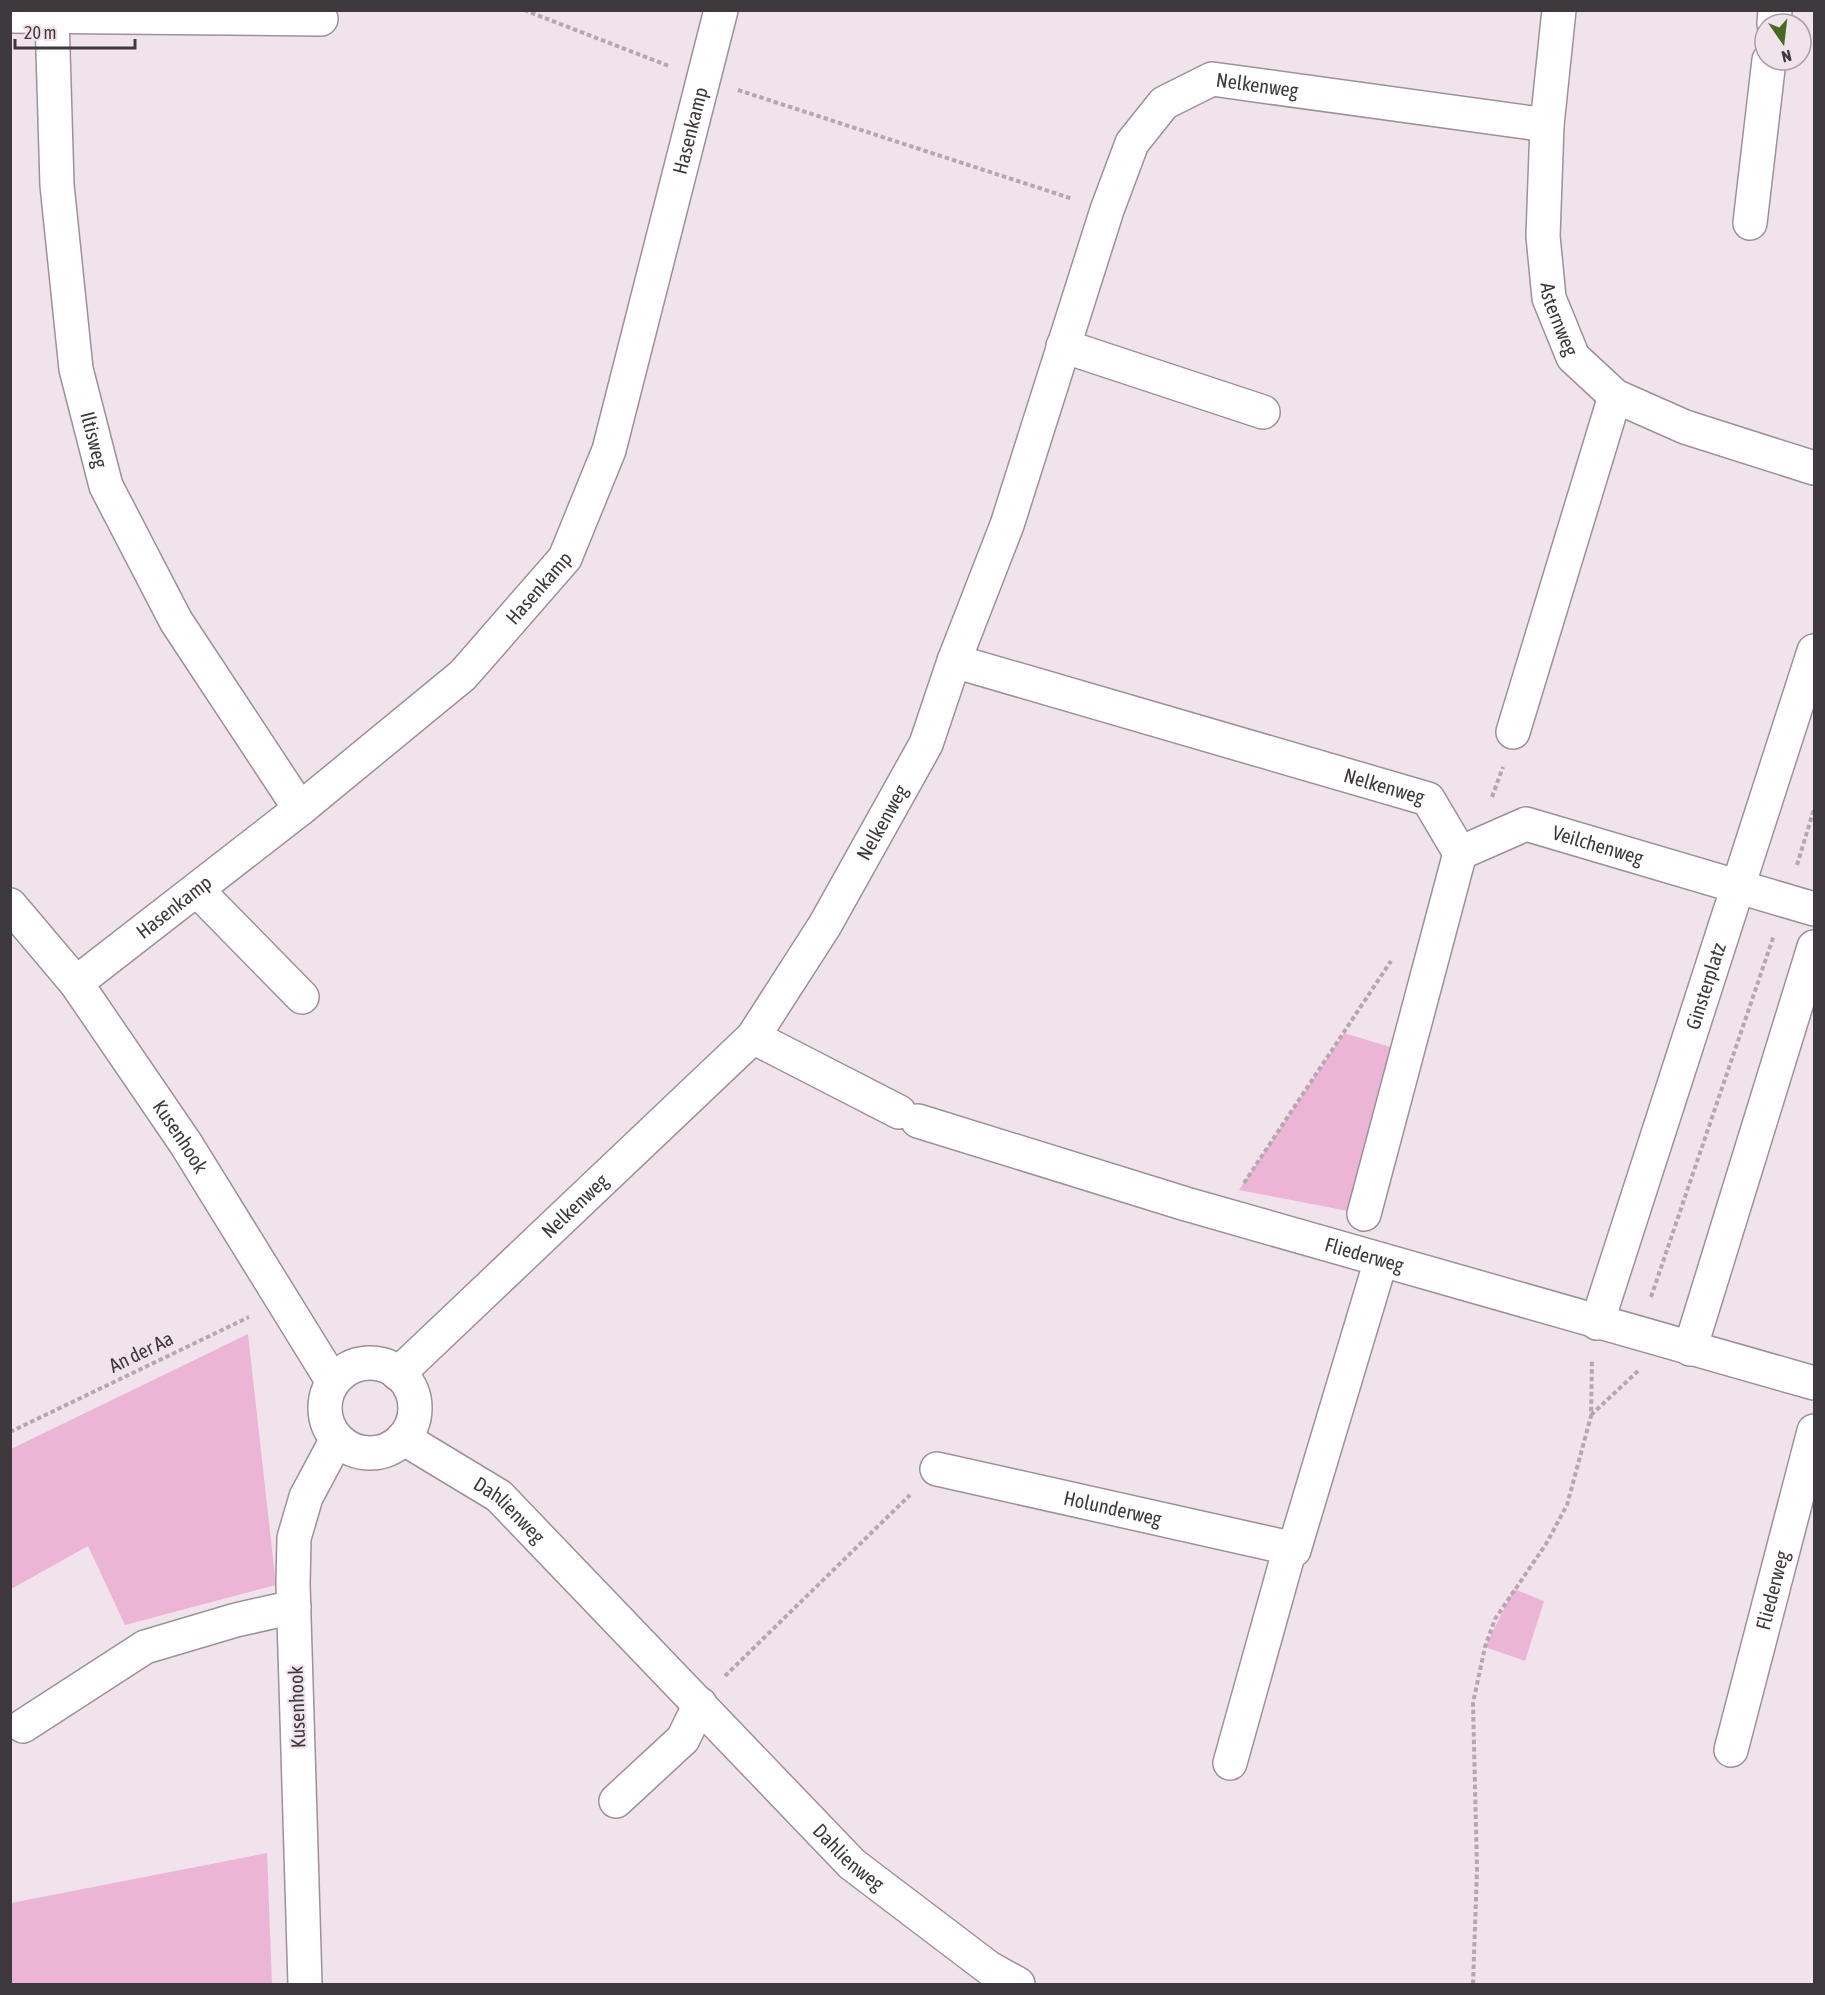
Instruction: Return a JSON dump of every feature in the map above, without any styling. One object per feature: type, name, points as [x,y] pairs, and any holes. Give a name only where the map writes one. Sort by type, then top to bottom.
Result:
[{"type":"street","name":"Hasenkamp","points":[[76,983],[300,809],[463,675],[565,558],[609,450],[706,80],[722,10]]},
{"type":"street","name":"Asternweg","points":[[1559,10],[1547,125],[1543,236],[1549,298],[1572,357],[1615,396],[1685,427],[1815,468]]},
{"type":"street","points":[[10,16],[321,19]]},
{"type":"street","name":"Iltisweg","points":[[52,17],[57,185],[76,369],[106,486],[176,621],[300,809]]},
{"type":"street","points":[[1750,224],[1768,72]]},
{"type":"street","name":"Nelkenweg","points":[[398,1374],[753,1037],[825,925],[926,744],[954,661],[1007,525],[1107,210],[1132,143],[1164,103],[1212,79],[1547,125]]},
{"type":"street","points":[[1063,346],[1263,412]]},
{"type":"street","points":[[1513,732],[1615,396]]},
{"type":"street","name":"Ginsterplatz","points":[[1597,1323],[1815,651]]},
{"type":"street","name":"Nelkenweg","points":[[954,661],[1428,799],[1460,853]]},
{"type":"street","name":"Veilchenweg","points":[[1460,853],[1526,825],[1800,904]]},
{"type":"street","name":"Fliederweg","points":[[1364,1214],[1460,853]]},
{"type":"street","points":[[197,890],[302,996]]},
{"type":"street","name":"Kusenhook","points":[[11,907],[76,983],[186,1144],[285,1300],[333,1382]]},
{"type":"street","points":[[1690,1349],[1815,947]]},
{"type":"street","name":"Fliederweg","points":[[753,1037],[909,1117],[1224,1215],[1639,1335],[1815,1383]]},
{"type":"street","points":[[1230,1763],[1290,1548],[1294,1550],[1381,1260]]},
{"type":"street","points":[[374,1363],[398,1374],[407,1380],[415,1409],[412,1424],[403,1438],[390,1448],[375,1453],[353,1450],[337,1439],[326,1422],[324,1404],[333,1382],[345,1370],[359,1364],[374,1363]]},
{"type":"street","name":"Fliederweg","points":[[1731,1750],[1815,1431]]},
{"type":"street","name":"Dahlienweg","points":[[403,1438],[499,1496],[852,1864],[989,1968],[1018,1984]]},
{"type":"street","name":"Kusenhook","points":[[305,1984],[294,1538],[306,1497],[337,1439]]},
{"type":"street","name":"Holunderweg","points":[[937,1469],[1290,1548]]},
{"type":"street","points":[[23,1726],[145,1647],[237,1620],[294,1607]]},
{"type":"street","points":[[616,1801],[683,1739],[700,1704]]},
{"type":"path","points":[[524,10],[706,80],[1107,210]]},
{"type":"path","points":[[1460,853],[1497,788],[1513,732]]},
{"type":"path","points":[[1639,1335],[1800,904],[1815,809]]},
{"type":"path","points":[[1224,1215],[1396,953]]},
{"type":"path","name":"An der Aa","points":[[10,1432],[285,1300]]},
{"type":"path","points":[[1473,1984],[1477,1869],[1473,1703],[1485,1647],[1495,1619],[1546,1544],[1567,1505],[1591,1416],[1592,1360],[1597,1323]]},
{"type":"path","points":[[1591,1416],[1642,1366],[1690,1349]]},
{"type":"path","points":[[700,1704],[741,1658],[937,1469]]},
{"type":"shaded area","points":[[1344,1033],[1407,1052],[1364,1214],[1239,1190]]},
{"type":"shaded area","points":[[248,1334],[276,1585],[125,1625],[88,1546],[11,1589],[11,1449]]},
{"type":"shaded area","points":[[1514,1589],[1544,1601],[1525,1661],[1485,1647]]},
{"type":"shaded area","points":[[267,1853],[272,1984],[11,1984],[11,1903]]}]
